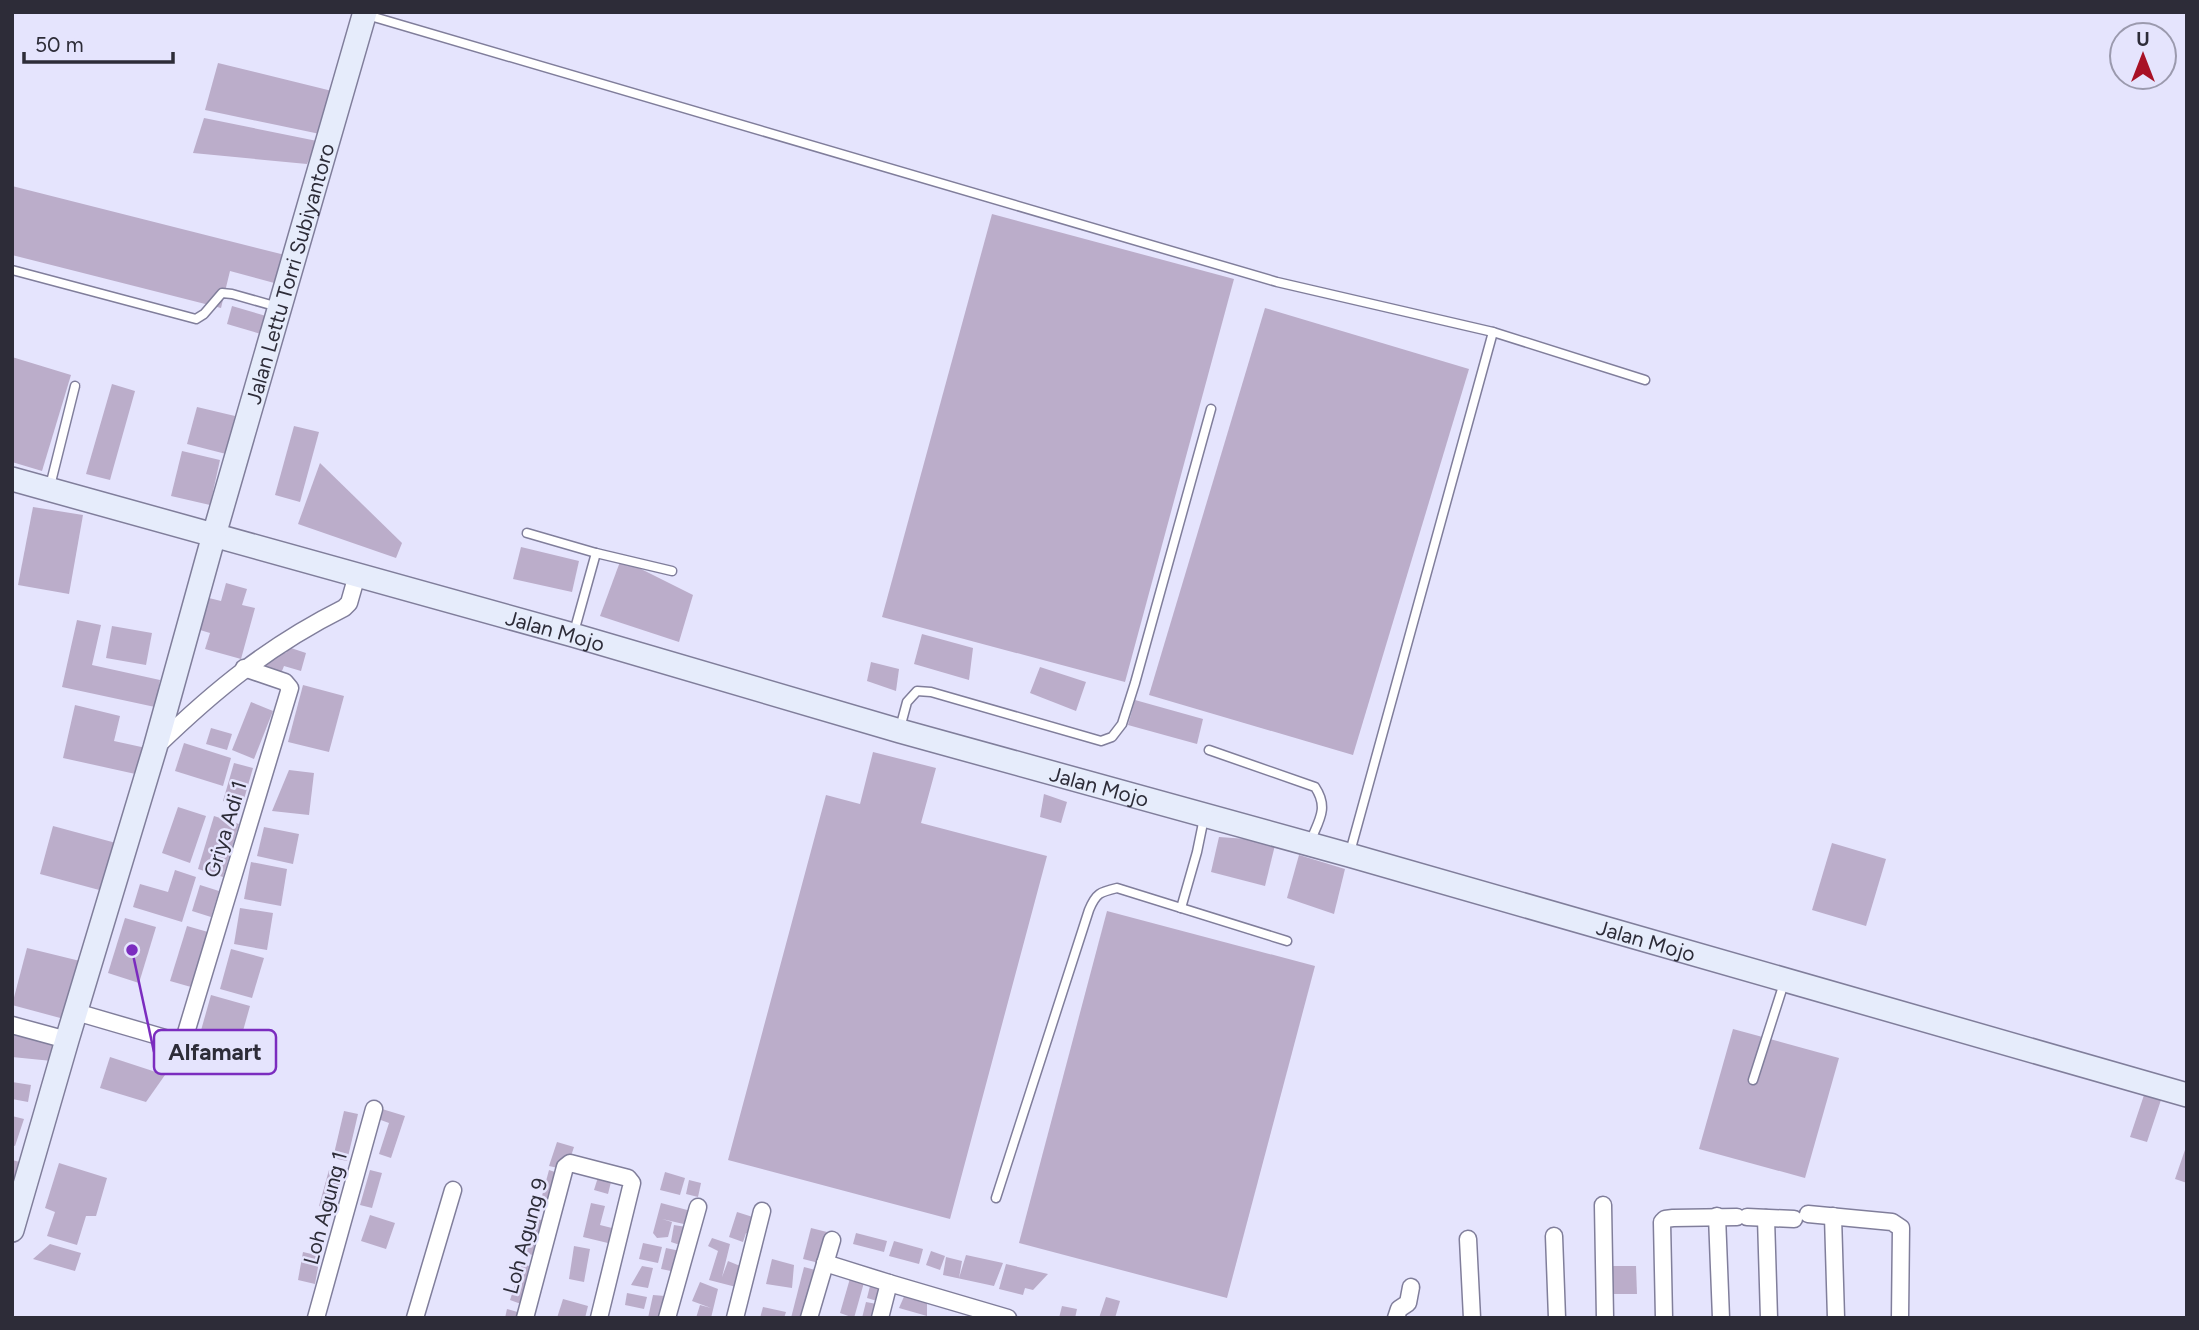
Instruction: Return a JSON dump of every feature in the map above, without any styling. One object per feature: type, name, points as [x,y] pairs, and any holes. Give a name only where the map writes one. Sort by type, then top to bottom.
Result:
[{"type":"street","name":"Jalan Lettu Torri Subiyantoro","points":[[12,1230],[156,748],[214,535],[365,13]]},
{"type":"street","name":"Jalan Mojo","points":[[12,480],[214,535],[355,585],[573,635],[900,731],[1349,855],[2187,1095]]},
{"type":"street","points":[[156,748],[201,704],[244,668],[272,648],[344,608],[355,585]]},
{"type":"street","name":"Griya Adi 1","points":[[76,1012],[172,1040],[185,1037],[290,688],[285,682],[244,668]]},
{"type":"street","points":[[12,1026],[67,1040]]},
{"type":"street","name":"Loh Agung 1","points":[[316,1318],[374,1109]]},
{"type":"street","name":"Loh Agung 9","points":[[525,1318],[565,1167],[570,1163],[628,1178],[632,1183],[599,1318]]},
{"type":"street","points":[[415,1318],[453,1190]]},
{"type":"street","points":[[1603,1205],[1605,1318]]},
{"type":"street","points":[[667,1318],[698,1207]]},
{"type":"street","points":[[735,1318],[762,1211]]},
{"type":"street","points":[[1717,1216],[1721,1318]]},
{"type":"street","points":[[1664,1318],[1662,1222],[1672,1218],[1717,1216],[1833,1216],[1892,1222],[1901,1228],[1900,1318]]},
{"type":"street","points":[[1833,1216],[1836,1318]]},
{"type":"street","points":[[1766,1218],[1769,1318]]},
{"type":"street","points":[[1554,1236],[1557,1318]]},
{"type":"street","points":[[1468,1238],[1472,1318]]},
{"type":"street","points":[[809,1318],[832,1240]]},
{"type":"street","points":[[825,1263],[890,1283],[960,1310],[1008,1318]]},
{"type":"street","points":[[880,1318],[890,1283]]},
{"type":"street","points":[[1396,1318],[1399,1309],[1408,1303],[1411,1287]]},
{"type":"lane","points":[[365,13],[1277,282],[1493,332],[1645,380]]},
{"type":"lane","points":[[12,270],[196,319],[204,314],[222,293],[279,307]]},
{"type":"lane","points":[[1349,855],[1493,332]]},
{"type":"lane","points":[[49,489],[75,386]]},
{"type":"lane","points":[[900,731],[908,702],[917,691],[931,692],[1101,741],[1112,737],[1122,724],[1135,683],[1211,408]]},
{"type":"lane","points":[[527,533],[672,571]]},
{"type":"lane","points":[[573,635],[596,553]]},
{"type":"lane","points":[[1209,750],[1315,787],[1322,798],[1323,809],[1309,845]]},
{"type":"lane","points":[[1181,908],[1204,815]]},
{"type":"lane","points":[[996,1198],[1093,899],[1101,891],[1117,888],[1287,941]]},
{"type":"lane","points":[[1753,1080],[1785,980]]},
{"type":"building","points":[[218,63],[332,91],[320,134],[205,110]]},
{"type":"building","points":[[204,118],[317,141],[307,164],[193,153]]},
{"type":"building","points":[[12,186],[285,255],[278,284],[230,271],[221,308],[12,255]]},
{"type":"building","points":[[992,214],[1234,279],[1125,682],[882,617]]},
{"type":"building","points":[[232,306],[266,316],[261,334],[227,324]]},
{"type":"building","points":[[1265,308],[1469,369],[1353,755],[1149,695]]},
{"type":"building","points":[[12,357],[71,375],[42,471],[12,462]]},
{"type":"building","points":[[112,384],[135,391],[110,480],[86,474]]},
{"type":"building","points":[[197,407],[235,416],[226,454],[187,444]]},
{"type":"building","points":[[294,426],[319,432],[300,502],[275,495]]},
{"type":"building","points":[[182,451],[220,460],[210,505],[171,496]]},
{"type":"building","points":[[320,463],[402,543],[396,558],[298,524]]},
{"type":"building","points":[[33,507],[83,515],[69,594],[18,585]]},
{"type":"building","points":[[521,547],[579,561],[572,592],[513,579]]},
{"type":"building","points":[[621,559],[693,595],[679,642],[600,616]]},
{"type":"building","points":[[226,583],[247,589],[242,605],[255,608],[241,659],[205,649],[210,633],[200,630],[209,598],[221,601]]},
{"type":"building","points":[[77,620],[101,625],[92,665],[160,680],[155,707],[62,687]]},
{"type":"building","points":[[112,626],[152,633],[146,665],[106,658]]},
{"type":"building","points":[[922,634],[973,648],[969,680],[914,664]]},
{"type":"building","points":[[288,647],[306,653],[301,671],[284,666],[280,676],[255,667],[277,651],[286,653]]},
{"type":"building","points":[[871,662],[899,669],[896,691],[867,681]]},
{"type":"building","points":[[1040,667],[1086,682],[1076,711],[1030,693]]},
{"type":"building","points":[[303,685],[344,696],[329,752],[288,742]]},
{"type":"building","points":[[1135,700],[1203,719],[1197,744],[1128,725]]},
{"type":"building","points":[[251,702],[273,711],[254,759],[232,750]]},
{"type":"building","points":[[75,705],[120,716],[114,741],[146,748],[140,775],[63,758]]},
{"type":"building","points":[[211,728],[232,734],[227,750],[206,744]]},
{"type":"building","points":[[184,743],[231,758],[223,786],[175,771]]},
{"type":"building","points":[[873,752],[936,768],[921,823],[1047,856],[950,1219],[728,1160],[826,795],[860,804]]},
{"type":"building","points":[[234,763],[253,768],[242,806],[223,801]]},
{"type":"building","points":[[289,770],[314,773],[309,815],[272,811]]},
{"type":"building","points":[[1044,794],[1067,802],[1061,823],[1040,817]]},
{"type":"building","points":[[178,807],[206,816],[190,863],[162,853]]},
{"type":"building","points":[[214,816],[239,824],[223,877],[198,869]]},
{"type":"building","points":[[53,826],[116,843],[103,891],[40,874]]},
{"type":"building","points":[[264,827],[299,834],[293,864],[257,856]]},
{"type":"building","points":[[1219,837],[1276,841],[1265,886],[1211,872]]},
{"type":"building","points":[[1832,843],[1886,859],[1866,926],[1812,910]]},
{"type":"building","points":[[1299,855],[1345,869],[1334,914],[1287,898]]},
{"type":"building","points":[[251,862],[287,869],[281,906],[244,899]]},
{"type":"building","points":[[175,870],[196,877],[182,922],[133,907],[140,884],[168,892]]},
{"type":"building","points":[[200,885],[219,891],[211,917],[192,911]]},
{"type":"building","points":[[240,908],[273,913],[267,950],[234,944]]},
{"type":"building","points":[[1107,911],[1315,966],[1227,1298],[1019,1243]]},
{"type":"building","points":[[125,918],[156,927],[139,983],[108,973]]},
{"type":"building","points":[[187,926],[208,932],[191,987],[170,981]]},
{"type":"building","points":[[27,948],[80,961],[64,1019],[12,1005]]},
{"type":"building","points":[[231,949],[264,958],[252,998],[220,989]]},
{"type":"building","points":[[211,995],[250,1006],[237,1052],[198,1041]]},
{"type":"building","points":[[1733,1029],[1839,1058],[1805,1178],[1699,1149]]},
{"type":"building","points":[[12,1033],[55,1038],[52,1061],[12,1057]]},
{"type":"building","points":[[110,1057],[165,1075],[146,1102],[100,1088]]},
{"type":"building","points":[[12,1082],[31,1085],[28,1102],[12,1099]]},
{"type":"building","points":[[2144,1095],[2162,1097],[2147,1142],[2130,1137]]},
{"type":"building","points":[[382,1109],[405,1116],[391,1158],[379,1154],[389,1123],[378,1119]]},
{"type":"building","points":[[344,1111],[358,1114],[347,1161],[333,1158]]},
{"type":"building","points":[[12,1116],[24,1119],[15,1146],[12,1145]]},
{"type":"building","points":[[557,1142],[574,1147],[569,1162],[558,1168],[549,1166]]},
{"type":"building","points":[[2187,1144],[2187,1183],[2175,1179]]},
{"type":"building","points":[[12,1160],[20,1162],[16,1177],[12,1176]]},
{"type":"building","points":[[59,1163],[107,1178],[96,1216],[86,1216],[77,1245],[47,1236],[55,1212],[45,1208]]},
{"type":"building","points":[[329,1170],[343,1174],[332,1210],[319,1206]]},
{"type":"building","points":[[370,1170],[382,1173],[372,1208],[360,1205]]},
{"type":"building","points":[[549,1170],[558,1173],[548,1210],[539,1207]]},
{"type":"building","points":[[665,1172],[685,1178],[680,1195],[660,1190]]},
{"type":"building","points":[[599,1174],[612,1178],[608,1194],[594,1190]]},
{"type":"building","points":[[689,1180],[701,1183],[698,1197],[686,1194]]},
{"type":"building","points":[[591,1203],[605,1206],[600,1225],[616,1229],[612,1244],[583,1237]]},
{"type":"building","points":[[661,1203],[691,1211],[688,1225],[662,1219],[672,1222],[668,1237],[657,1238],[653,1233]]},
{"type":"building","points":[[737,1212],[759,1219],[754,1236],[746,1233],[743,1242],[729,1237]]},
{"type":"building","points":[[370,1215],[395,1223],[386,1249],[361,1241]]},
{"type":"building","points":[[534,1218],[545,1221],[536,1256],[525,1253]]},
{"type":"building","points":[[674,1225],[686,1227],[680,1245],[671,1242]]},
{"type":"building","points":[[811,1228],[827,1232],[819,1263],[803,1259]]},
{"type":"building","points":[[856,1233],[887,1241],[884,1252],[853,1244]]},
{"type":"building","points":[[712,1238],[730,1244],[722,1277],[728,1261],[745,1268],[740,1288],[709,1280],[718,1251],[708,1246]]},
{"type":"building","points":[[894,1241],[923,1249],[919,1264],[889,1256]]},
{"type":"building","points":[[643,1243],[662,1247],[658,1263],[639,1259]]},
{"type":"building","points":[[50,1244],[81,1253],[75,1271],[33,1259]]},
{"type":"building","points":[[574,1246],[590,1249],[584,1282],[569,1279]]},
{"type":"building","points":[[666,1248],[685,1252],[676,1272],[661,1269]]},
{"type":"building","points":[[931,1251],[945,1256],[940,1270],[926,1265]]},
{"type":"building","points":[[303,1252],[320,1256],[315,1284],[298,1280]]},
{"type":"building","points":[[966,1255],[1003,1263],[994,1286],[943,1275],[946,1257],[962,1261],[959,1278]]},
{"type":"building","points":[[772,1259],[794,1265],[792,1288],[766,1284]]},
{"type":"building","points":[[522,1264],[533,1267],[521,1304],[510,1300]]},
{"type":"building","points":[[1006,1264],[1048,1274],[1033,1290],[1025,1288],[1023,1295],[999,1289]]},
{"type":"building","points":[[642,1266],[653,1268],[648,1288],[631,1285]]},
{"type":"building","points":[[1611,1266],[1636,1266],[1637,1294],[1612,1294]]},
{"type":"building","points":[[804,1267],[819,1271],[807,1318],[791,1318]]},
{"type":"building","points":[[851,1275],[865,1279],[854,1318],[840,1313]]},
{"type":"building","points":[[700,1282],[718,1289],[711,1318],[696,1318],[700,1305],[711,1308],[692,1301]]},
{"type":"building","points":[[870,1286],[883,1290],[884,1303],[867,1298]]},
{"type":"building","points":[[906,1292],[927,1298],[927,1316],[899,1308]]},
{"type":"building","points":[[627,1293],[647,1297],[644,1309],[625,1305]]},
{"type":"building","points":[[653,1295],[665,1296],[662,1318],[648,1318]]},
{"type":"building","points":[[1106,1297],[1120,1301],[1115,1318],[1099,1318]]},
{"type":"building","points":[[563,1299],[588,1306],[585,1318],[557,1318]]},
{"type":"building","points":[[866,1302],[882,1305],[879,1318],[862,1318]]},
{"type":"building","points":[[1062,1306],[1077,1309],[1075,1318],[1059,1318]]},
{"type":"building","points":[[763,1307],[786,1312],[784,1318],[760,1318]]},
{"type":"building","points":[[507,1309],[521,1313],[520,1318],[505,1318]]},
{"type":"place","name":"Alfamart","points":[[132,950]]}]
